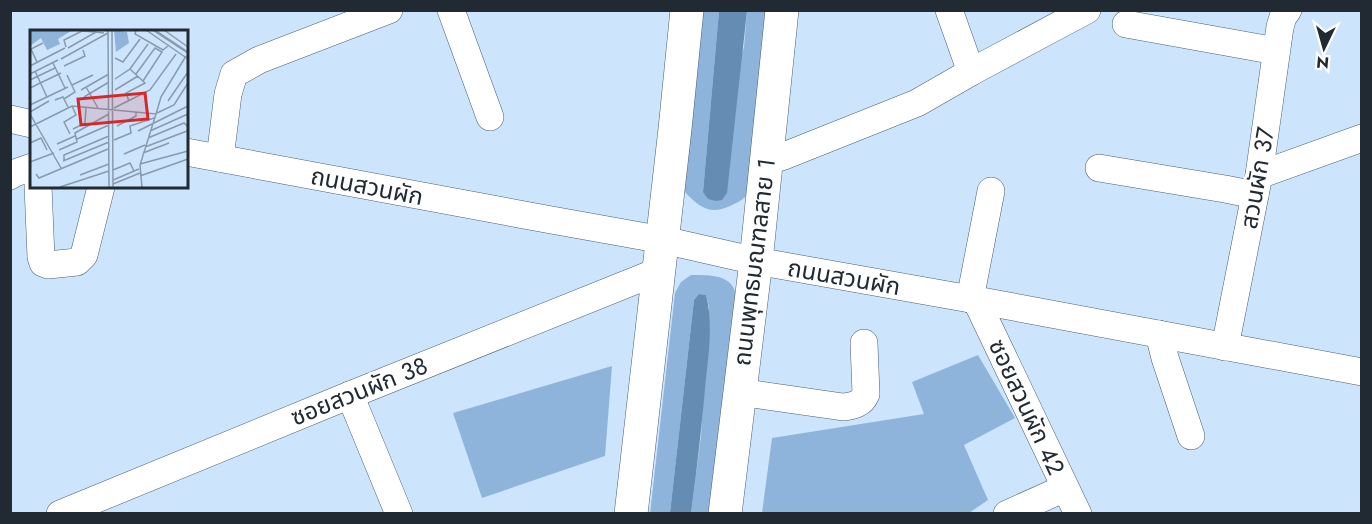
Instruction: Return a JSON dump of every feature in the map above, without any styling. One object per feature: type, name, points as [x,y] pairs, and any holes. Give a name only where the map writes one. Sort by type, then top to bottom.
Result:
[{"type":"main road","points":[[631,513],[668,251],[687,10]]},
{"type":"main road","name":"ถนนพุทธมณฑลสาย 1","points":[[725,513],[739,392],[748,259],[766,162],[782,10]]},
{"type":"street","points":[[220,158],[228,94],[234,74],[259,60],[389,10]]},
{"type":"street","points":[[451,10],[490,117]]},
{"type":"street","points":[[949,10],[971,72]]},
{"type":"street","points":[[766,162],[917,103],[1087,10]]},
{"type":"street","name":"สวนผัก 37","points":[[1225,347],[1257,185],[1280,27],[1288,10]]},
{"type":"street","points":[[1126,24],[1276,51]]},
{"type":"street","points":[[10,119],[30,124]]},
{"type":"street","points":[[1099,168],[1225,189],[1257,185],[1362,138]]},
{"type":"street","name":"ถนนสวนผัก","points":[[188,152],[546,219],[668,251],[748,259],[1362,372]]},
{"type":"street","points":[[10,176],[30,168]]},
{"type":"street","points":[[38,188],[40,257],[48,265],[77,262],[84,255],[101,188]]},
{"type":"street","points":[[973,299],[991,191]]},
{"type":"street","name":"ซอยสวนผัก 38","points":[[60,513],[350,395],[668,251]]},
{"type":"street","name":"ซอยสวนผัก 42","points":[[973,299],[1078,513]]},
{"type":"street","points":[[1159,334],[1191,436]]},
{"type":"street","points":[[739,392],[843,407],[855,406],[865,398],[866,394],[864,343]]},
{"type":"street","points":[[350,395],[399,513]]},
{"type":"street","points":[[1008,513],[1065,488]]},
{"type":"shaded area","points":[[701,11],[719,11],[703,192],[744,47],[747,11],[767,11],[752,188],[741,201],[716,210],[704,208],[684,191]]},
{"type":"shaded area","points":[[719,11],[747,11],[727,193],[722,200],[716,201],[708,199],[703,192]]},
{"type":"shaded area","points":[[691,275],[709,275],[727,280],[735,294],[735,313],[711,513],[691,513],[701,436],[709,307],[706,295],[699,294],[694,300],[670,513],[650,514],[675,293],[681,282]]},
{"type":"shaded area","points":[[699,294],[706,295],[710,336],[691,513],[670,513],[694,300]]},
{"type":"shaded area","points":[[978,355],[1015,418],[964,445],[988,500],[969,513],[762,513],[772,438],[924,414],[912,382]]},
{"type":"shaded area","points":[[612,366],[605,456],[482,498],[453,413]]}]
